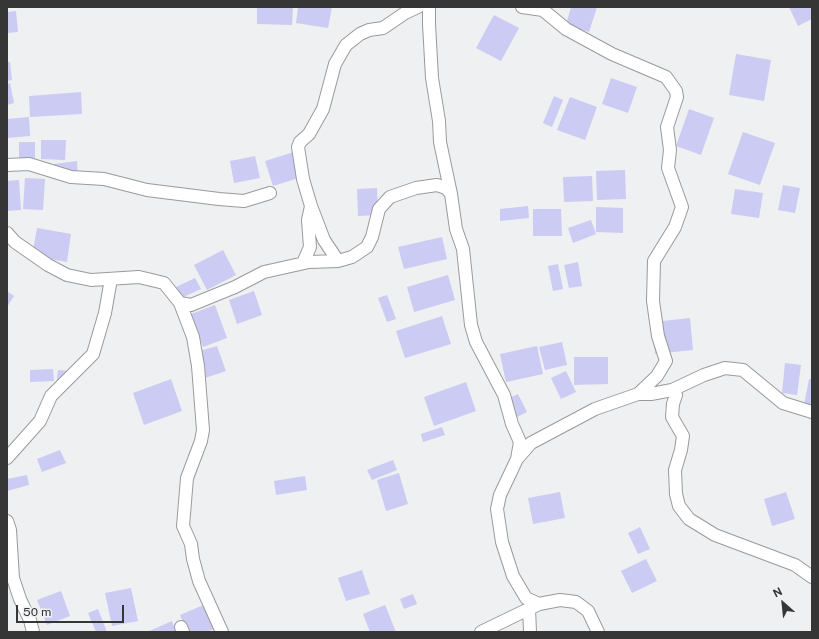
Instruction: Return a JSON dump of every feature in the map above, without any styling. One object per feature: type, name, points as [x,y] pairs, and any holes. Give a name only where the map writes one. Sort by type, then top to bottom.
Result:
[{"type":"street","points":[[338,261],[324,240],[311,206],[303,179],[298,147],[300,142],[309,134],[323,109],[335,64],[346,44],[360,34],[370,30],[383,28],[405,13],[418,7]]},
{"type":"street","points":[[429,7],[432,78],[439,121],[440,142],[452,194],[456,229],[464,249],[471,325],[476,342],[504,395],[512,424],[520,442],[517,459],[500,495],[497,509],[502,542],[513,576],[526,598],[534,606]]},
{"type":"street","points":[[522,7],[543,10],[566,29],[606,51],[666,77],[676,91],[677,97],[667,127],[670,150],[668,168],[682,207],[675,227],[654,261],[654,308],[658,336],[666,360],[657,376],[638,394]]},
{"type":"street","points":[[7,165],[29,164],[71,177],[104,179],[147,190],[219,199],[244,201],[270,193]]},
{"type":"street","points":[[180,303],[191,305],[235,287],[264,272],[309,262],[338,261],[352,256],[367,247],[372,237],[379,209],[390,197],[416,188],[437,185],[446,188],[452,194]]},
{"type":"street","points":[[303,263],[310,247],[308,220],[311,206]]},
{"type":"street","points":[[7,233],[15,242],[48,265],[67,275],[91,280],[139,277],[164,283],[180,303],[193,337],[198,366],[203,430],[201,441],[186,478],[183,526],[191,544],[192,560],[199,581],[222,632]]},
{"type":"street","points":[[7,458],[40,421],[51,396],[93,354],[111,279]]},
{"type":"street","points":[[517,459],[531,443],[595,408],[638,394],[651,394],[672,390],[704,375],[725,368],[743,370],[783,402],[812,412]]},
{"type":"street","points":[[672,390],[676,395],[673,404],[672,417],[683,436],[681,450],[675,470],[676,494],[679,506],[689,519],[715,535],[795,565],[812,576]]},
{"type":"street","points":[[7,521],[10,530],[13,578],[20,599],[30,620],[33,632]]},
{"type":"street","points":[[481,632],[534,606],[560,600],[576,602],[588,611],[598,632]]},
{"type":"street","points":[[530,632],[534,606]]},
{"type":"building","points":[[257,7],[293,7],[292,25],[257,24]]},
{"type":"building","points":[[298,7],[332,7],[328,28],[296,23]]},
{"type":"building","points":[[571,7],[597,7],[589,32],[566,25]]},
{"type":"building","points":[[789,7],[812,7],[812,19],[798,26]]},
{"type":"building","points":[[16,11],[18,32],[7,33],[7,12]]},
{"type":"building","points":[[494,15],[519,28],[501,61],[476,48]]},
{"type":"building","points":[[736,54],[771,60],[764,101],[729,95]]},
{"type":"building","points":[[7,62],[10,62],[12,80],[7,81]]},
{"type":"building","points":[[611,78],[637,87],[628,113],[602,104]]},
{"type":"building","points":[[10,83],[14,103],[7,105],[7,84]]},
{"type":"building","points":[[81,92],[82,114],[30,117],[29,96]]},
{"type":"building","points":[[554,96],[563,100],[552,127],[543,123]]},
{"type":"building","points":[[570,97],[597,107],[585,140],[557,130]]},
{"type":"building","points":[[689,109],[714,118],[701,155],[676,146]]},
{"type":"building","points":[[29,117],[30,136],[7,138],[7,119]]},
{"type":"building","points":[[743,132],[775,143],[760,185],[728,174]]},
{"type":"building","points":[[41,140],[66,140],[65,160],[41,159]]},
{"type":"building","points":[[19,142],[35,142],[35,160],[19,160]]},
{"type":"building","points":[[294,152],[302,177],[273,186],[265,161]]},
{"type":"building","points":[[255,156],[260,178],[234,183],[230,161]]},
{"type":"building","points":[[77,161],[78,178],[56,180],[54,164]]},
{"type":"building","points":[[625,170],[626,199],[597,200],[596,171]]},
{"type":"building","points":[[592,176],[593,201],[564,202],[563,177]]},
{"type":"building","points":[[25,178],[45,179],[43,210],[23,209]]},
{"type":"building","points":[[19,180],[21,210],[7,211],[7,181]]},
{"type":"building","points":[[783,185],[800,188],[795,213],[778,210]]},
{"type":"building","points":[[377,188],[378,215],[358,216],[357,189]]},
{"type":"building","points":[[735,189],[763,193],[759,218],[731,214]]},
{"type":"building","points":[[528,206],[529,218],[500,221],[500,209]]},
{"type":"building","points":[[596,207],[623,208],[623,233],[596,232]]},
{"type":"building","points":[[533,209],[561,209],[562,236],[533,236]]},
{"type":"building","points":[[591,220],[596,234],[573,243],[568,228]]},
{"type":"building","points":[[37,228],[71,234],[67,262],[32,256]]},
{"type":"building","points":[[442,237],[447,259],[404,269],[398,247]]},
{"type":"building","points":[[223,250],[236,275],[207,290],[194,265]]},
{"type":"building","points":[[578,262],[582,286],[569,288],[564,265]]},
{"type":"building","points":[[558,264],[563,289],[553,291],[548,266]]},
{"type":"building","points":[[448,275],[455,300],[414,312],[407,287]]},
{"type":"building","points":[[195,278],[201,289],[179,299],[174,288]]},
{"type":"building","points":[[7,291],[14,296],[7,307]]},
{"type":"building","points":[[254,291],[262,315],[237,324],[229,300]]},
{"type":"building","points":[[387,295],[396,319],[387,322],[378,298]]},
{"type":"building","points":[[215,305],[227,338],[203,347],[191,314]]},
{"type":"building","points":[[442,316],[451,344],[405,358],[396,331]]},
{"type":"building","points":[[690,318],[693,350],[655,354],[653,322]]},
{"type":"building","points":[[562,342],[567,365],[545,370],[539,347]]},
{"type":"building","points":[[217,346],[226,371],[205,378],[196,352]]},
{"type":"building","points":[[537,346],[543,374],[506,382],[500,354]]},
{"type":"building","points":[[574,357],[608,357],[608,384],[574,385]]},
{"type":"building","points":[[785,363],[801,365],[797,395],[782,393]]},
{"type":"building","points":[[53,369],[54,381],[30,382],[30,370]]},
{"type":"building","points":[[58,370],[71,371],[69,389],[56,388]]},
{"type":"building","points":[[566,371],[576,392],[561,399],[551,378]]},
{"type":"building","points":[[171,379],[182,411],[144,425],[133,393]]},
{"type":"building","points":[[809,379],[812,379],[812,407],[804,405]]},
{"type":"building","points":[[466,382],[476,411],[434,426],[424,397]]},
{"type":"building","points":[[518,394],[527,412],[515,418],[507,399]]},
{"type":"building","points":[[442,427],[445,435],[423,442],[421,434]]},
{"type":"building","points":[[60,450],[66,463],[42,472],[37,459]]},
{"type":"building","points":[[393,460],[397,470],[372,480],[367,470]]},
{"type":"building","points":[[399,473],[408,504],[386,511],[377,480]]},
{"type":"building","points":[[27,475],[29,485],[7,491],[7,479]]},
{"type":"building","points":[[305,476],[307,490],[276,495],[274,481]]},
{"type":"building","points":[[560,492],[565,518],[533,524],[528,498]]},
{"type":"building","points":[[786,492],[795,519],[772,526],[764,499]]},
{"type":"building","points":[[640,527],[650,549],[638,554],[628,533]]},
{"type":"building","points":[[646,559],[657,581],[632,593],[621,571]]},
{"type":"building","points":[[362,570],[370,594],[346,601],[338,578]]},
{"type":"building","points":[[131,588],[138,621],[112,626],[105,593]]},
{"type":"building","points":[[61,591],[70,616],[47,625],[37,600]]},
{"type":"building","points":[[413,594],[417,604],[404,609],[400,599]]},
{"type":"building","points":[[206,604],[216,628],[207,632],[187,632],[180,615]]},
{"type":"building","points":[[385,605],[396,632],[370,632],[363,614]]},
{"type":"building","points":[[98,609],[107,632],[96,632],[88,613]]},
{"type":"building","points":[[172,621],[176,632],[147,632]]}]
